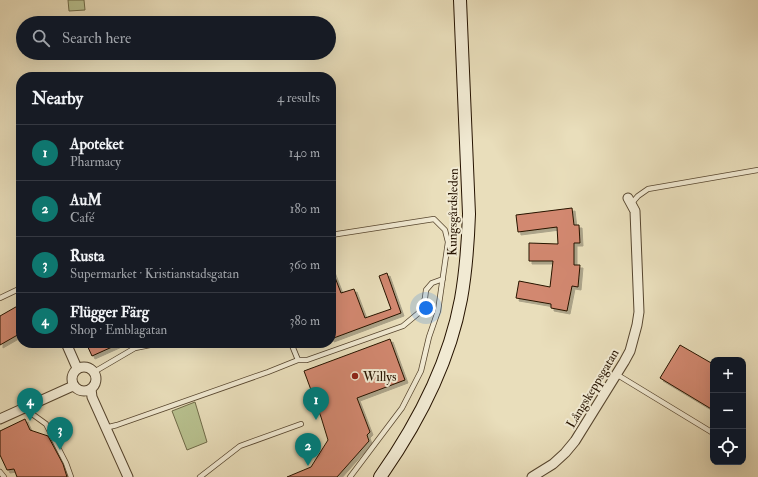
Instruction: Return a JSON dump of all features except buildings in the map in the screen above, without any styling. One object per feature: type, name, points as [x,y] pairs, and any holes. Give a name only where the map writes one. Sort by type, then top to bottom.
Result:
[{"type":"main road","name":"Kungsgårdsleden","points":[[380,477],[413,426],[428,398],[442,366],[453,333],[461,299],[468,246],[469,214],[460,0]]},
{"type":"street","name":"Långskeppsgatan","points":[[537,476],[565,453],[575,441],[630,351],[639,312],[635,211],[629,201]]},
{"type":"street","points":[[68,348],[77,368]]},
{"type":"street","points":[[73,386],[72,374],[77,368],[88,367],[96,375],[95,383],[91,389],[92,397],[128,477]]},
{"type":"street","points":[[73,386],[83,391],[91,389]]},
{"type":"street","points":[[0,419],[73,386]]},
{"type":"lane","points":[[629,201],[648,188],[758,170]]},
{"type":"lane","points":[[336,234],[434,219],[445,230],[448,242],[438,311],[429,337],[421,371],[402,408],[350,477]]},
{"type":"lane","points":[[103,423],[110,427],[117,425],[298,360],[307,360],[403,326],[421,311],[426,290],[432,283],[442,279]]},
{"type":"lane","points":[[0,298],[16,290]]},
{"type":"lane","points":[[94,372],[136,348]]},
{"type":"lane","points":[[293,348],[298,360]]},
{"type":"lane","points":[[616,374],[710,431]]},
{"type":"lane","points":[[28,411],[46,424],[71,477]]},
{"type":"lane","points":[[200,477],[240,446],[301,424]]},
{"type":"lane","points":[[110,436],[112,429],[117,425]]},
{"type":"lane","points":[[0,472],[4,477]]},
{"type":"green space","points":[[68,0],[84,0],[85,10],[69,11]]},
{"type":"green space","points":[[195,402],[207,442],[187,450],[172,411]]},
{"type":"place","name":"Willys","points":[[355,376]]},
{"type":"place","name":"Apoteket","points":[[316,420]]},
{"type":"place","name":"Flügger Färg","points":[[30,421]]},
{"type":"place","name":"Rusta","points":[[60,450]]},
{"type":"place","name":"AuM","points":[[308,466]]}]
